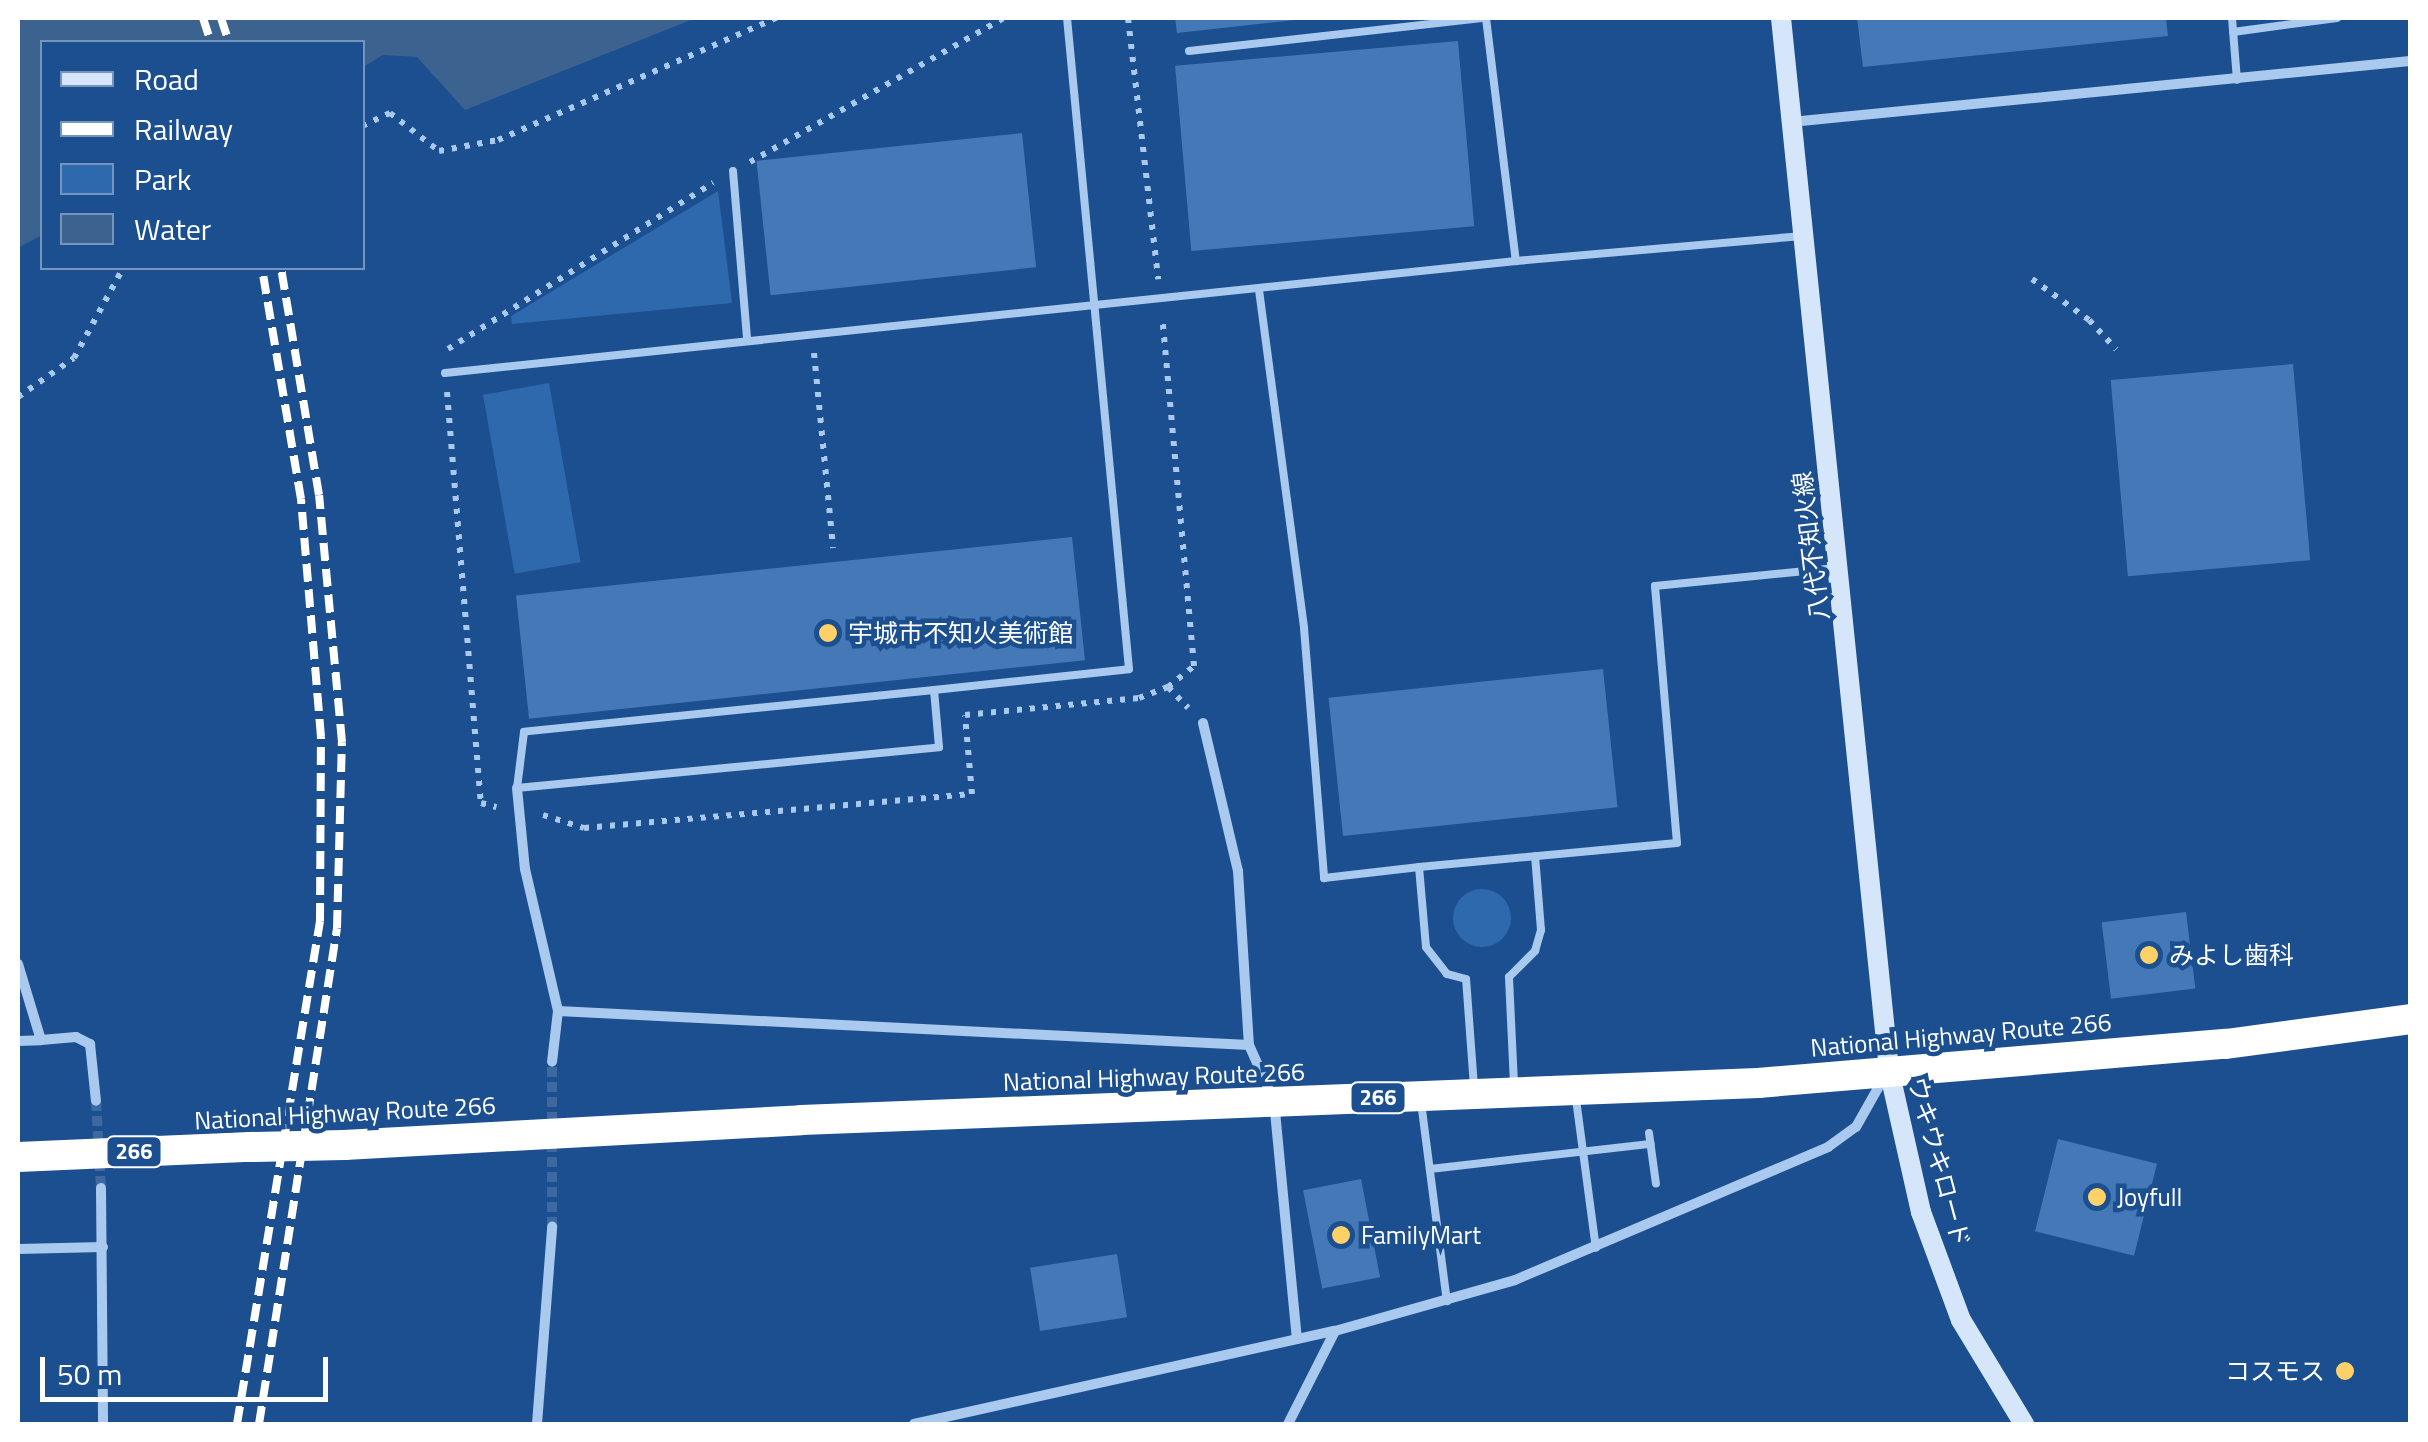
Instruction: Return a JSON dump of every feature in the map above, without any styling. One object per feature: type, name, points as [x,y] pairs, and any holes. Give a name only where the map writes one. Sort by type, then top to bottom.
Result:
[{"type":"highway","name":"National Highway Route 266","points":[[18,1158],[1274,1102],[1576,1094],[2226,1044],[2410,1019]]},
{"type":"main road","name":"八代不知火線","points":[[1781,18],[1800,236],[1839,568],[1889,1070]]},
{"type":"main road","name":"ウキウキロード","points":[[1889,1070],[1921,1212],[1960,1320],[2024,1424]]},
{"type":"street","points":[[1792,122],[2410,61]]},
{"type":"street","points":[[1202,723],[1238,871],[1249,1045],[1274,1102],[1297,1339]]},
{"type":"street","points":[[518,788],[518,807],[558,1011],[552,1062]]},
{"type":"street","points":[[18,964],[41,1040]]},
{"type":"street","points":[[558,1011],[1249,1045]]},
{"type":"street","points":[[18,1042],[76,1037],[90,1044],[96,1100]]},
{"type":"street","points":[[914,1424],[1335,1331],[1447,1301],[1596,1248],[1828,1148],[1856,1127],[1889,1070]]},
{"type":"street","points":[[100,1188],[102,1424]]},
{"type":"street","points":[[536,1424],[552,1227]]},
{"type":"street","points":[[18,1249],[103,1247]]},
{"type":"street","points":[[1288,1424],[1335,1331]]},
{"type":"lane","points":[[934,690],[939,747],[518,788],[524,732],[1129,669],[1067,18]]},
{"type":"lane","points":[[1189,52],[1485,18],[1516,262]]},
{"type":"lane","points":[[2232,18],[2236,80]]},
{"type":"lane","points":[[2233,32],[2337,18]]},
{"type":"lane","points":[[733,171],[748,338]]},
{"type":"lane","points":[[446,372],[812,331],[1800,236]]},
{"type":"lane","points":[[1258,290],[1304,628],[1324,878],[1677,842],[1655,586],[1839,568]]},
{"type":"lane","points":[[1514,1094],[1509,978],[1535,951],[1541,930],[1535,856]]},
{"type":"lane","points":[[1419,867],[1426,947],[1447,974],[1466,979],[1474,1096]]},
{"type":"lane","points":[[1576,1094],[1596,1248]]},
{"type":"lane","points":[[1420,1097],[1447,1301]]},
{"type":"lane","points":[[1649,1133],[1656,1184]]},
{"type":"lane","points":[[1430,1168],[1651,1144]]},
{"type":"path","points":[[365,125],[390,113],[439,152],[498,140],[776,18]]},
{"type":"path","points":[[1004,18],[733,171],[442,352],[482,803],[518,807],[584,828],[972,794],[964,715],[1139,698],[1168,687],[1194,666],[1161,300],[1128,18]]},
{"type":"path","points":[[18,397],[74,358],[122,270]]},
{"type":"path","points":[[2032,280],[2089,320],[2116,349]]},
{"type":"path","points":[[812,331],[833,548]]},
{"type":"green space","points":[[718,191],[732,303],[512,324],[511,316]]},
{"type":"green space","points":[[549,383],[581,562],[515,574],[483,395]]},
{"type":"green space","points":[[1482,889],[1503,897],[1511,918],[1503,939],[1482,947],[1461,939],[1453,918],[1461,897]]},
{"type":"water","points":[[18,18],[696,18],[465,110],[417,57],[383,55],[365,66],[365,40],[40,40],[40,236],[18,248]]},
{"type":"building","points":[[1175,18],[1294,18],[1295,20],[1177,33]]},
{"type":"building","points":[[1857,18],[2166,18],[2168,36],[1863,67]]},
{"type":"building","points":[[1458,41],[1474,226],[1191,251],[1175,66]]},
{"type":"building","points":[[1022,133],[1036,267],[771,295],[756,161]]},
{"type":"building","points":[[2293,364],[2310,560],[2128,576],[2111,380]]},
{"type":"building","points":[[1072,537],[1085,660],[529,719],[516,595]]},
{"type":"building","points":[[1603,669],[1618,807],[1343,836],[1329,698]]},
{"type":"building","name":"みよし歯科","points":[[2186,912],[2195,988],[2111,999],[2102,922]]},
{"type":"building","name":"Joyfull","points":[[2058,1139],[2157,1164],[2134,1256],[2035,1231]]},
{"type":"building","points":[[1361,1179],[1380,1277],[1322,1288],[1303,1190]]},
{"type":"building","points":[[1117,1254],[1127,1317],[1040,1331],[1030,1268]]},
{"type":"tunnel","points":[[552,1062],[552,1227]]},
{"type":"tunnel","points":[[96,1101],[101,1188]]},
{"type":"railway","points":[[203,18],[210,40]]},
{"type":"railway","points":[[221,18],[228,40]]},
{"type":"railway","points":[[237,1424],[320,921],[321,737],[301,499],[262,270]]},
{"type":"railway","points":[[259,1424],[337,928],[342,742],[319,495],[281,270]]},
{"type":"place","name":"宇城市不知火美術館","points":[[828,633]]},
{"type":"place","name":"みよし歯科","points":[[2149,955]]},
{"type":"place","name":"Joyfull","points":[[2097,1197]]},
{"type":"place","name":"FamilyMart","points":[[1341,1235]]},
{"type":"place","name":"コスモス","points":[[2345,1371]]}]
